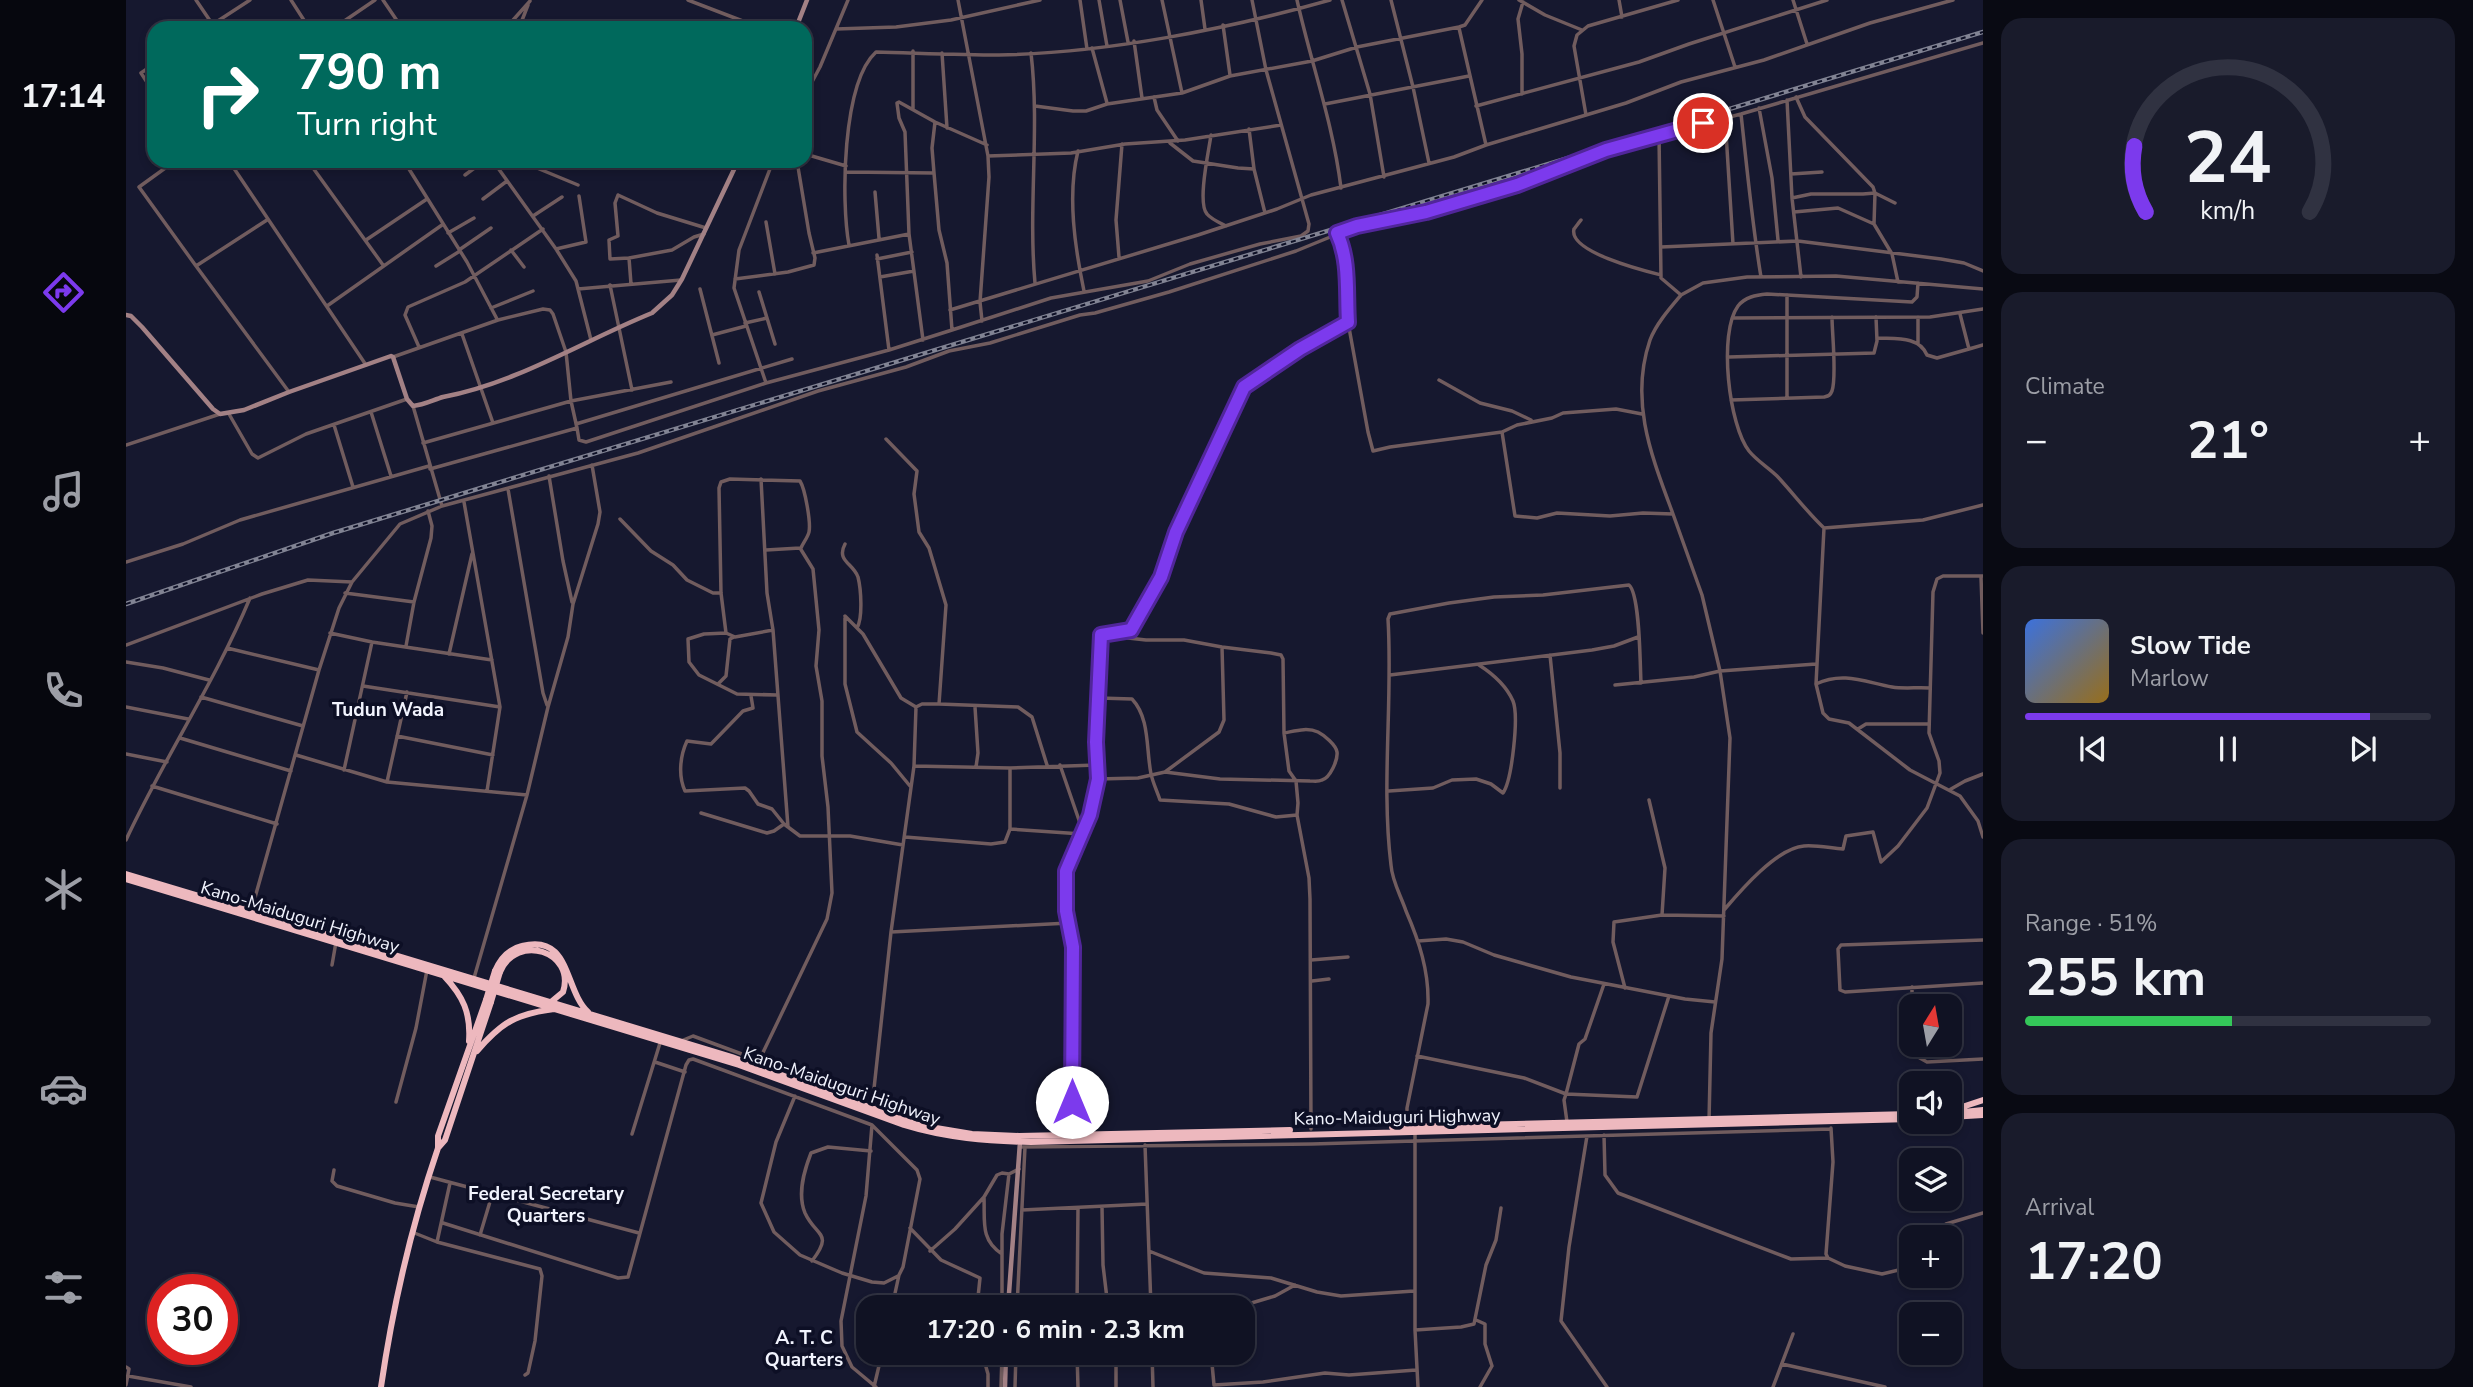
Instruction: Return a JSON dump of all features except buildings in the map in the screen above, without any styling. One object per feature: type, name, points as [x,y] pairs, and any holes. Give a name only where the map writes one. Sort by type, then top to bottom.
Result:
[{"type":"highway","name":"Kano-Maiduguri Highway","points":[[126,876],[589,1013],[918,1130],[976,1140],[1022,1145],[1145,1142],[1899,1116]]},
{"type":"highway","name":"Kano-Maiduguri Highway","points":[[126,876],[556,1009],[757,1062],[872,1109],[906,1121],[958,1133],[1011,1136],[1899,1117]]},
{"type":"highway","points":[[382,1387],[398,1285],[411,1232],[438,1148],[445,1140],[504,956],[516,948],[531,944],[551,950],[564,963],[576,997],[589,1013]]},
{"type":"highway","points":[[497,972],[506,961],[521,951],[538,950],[551,956],[560,965],[565,979],[563,992],[551,1002]]},
{"type":"highway","points":[[443,975],[455,988],[466,1007],[471,1054]]},
{"type":"highway","points":[[471,1054],[507,1021],[556,1009]]},
{"type":"highway","points":[[1962,1109],[1983,1100]]},
{"type":"highway","points":[[1962,1113],[1983,1110]]},
{"type":"highway","points":[[1962,1114],[1983,1115]]},
{"type":"street","points":[[196,0],[211,21]]},
{"type":"street","points":[[221,21],[250,0]]},
{"type":"street","points":[[291,0],[304,21]]},
{"type":"street","points":[[344,21],[375,0]]},
{"type":"street","points":[[383,0],[397,21]]},
{"type":"street","points":[[512,21],[530,0]]},
{"type":"street","points":[[522,21],[530,0]]},
{"type":"street","points":[[688,0],[743,21]]},
{"type":"street","points":[[798,21],[806,0]]},
{"type":"street","points":[[812,82],[848,0]]},
{"type":"street","points":[[957,0],[988,156],[989,177],[980,302],[982,321]]},
{"type":"street","points":[[999,0],[1000,8]]},
{"type":"street","points":[[836,29],[896,27],[961,17],[1040,0]]},
{"type":"street","points":[[1080,0],[1089,49],[1107,104]]},
{"type":"street","points":[[1099,0],[1107,46]]},
{"type":"street","points":[[1120,0],[1142,98]]},
{"type":"street","points":[[1162,0],[1182,93]]},
{"type":"street","points":[[1200,0],[1205,29]]},
{"type":"street","points":[[126,445],[220,414],[229,414],[498,320],[527,311],[550,310],[566,352],[571,401],[579,440],[586,442],[766,383],[890,350],[1051,298],[1148,281],[1190,264],[1259,244],[1301,236],[1308,231],[1309,224],[1266,70],[1252,0]]},
{"type":"street","points":[[1297,0],[1325,104],[1341,188]]},
{"type":"street","points":[[849,245],[846,166],[852,102],[872,55],[876,52],[969,54],[1089,49],[1205,29],[1331,0]]},
{"type":"street","points":[[1342,0],[1370,94],[1384,177]]},
{"type":"street","points":[[1391,0],[1429,163]]},
{"type":"street","points":[[1035,106],[1086,111],[1107,104],[1182,93],[1230,76],[1312,61],[1357,47],[1465,25],[1482,0]]},
{"type":"street","points":[[1619,0],[1622,17]]},
{"type":"street","points":[[1586,114],[1574,46],[1577,35],[1588,26],[1678,0]]},
{"type":"street","points":[[1713,0],[1735,67]]},
{"type":"street","points":[[1793,0],[1807,44]]},
{"type":"street","points":[[1476,106],[1639,62],[1828,0]]},
{"type":"street","points":[[950,310],[1226,226],[1311,195],[1454,157],[1626,103],[1681,82],[1953,0]]},
{"type":"street","points":[[1522,93],[1522,54],[1518,19],[1521,1],[1545,15],[1582,30]]},
{"type":"street","points":[[1223,25],[1230,76]]},
{"type":"street","points":[[1458,27],[1486,145]]},
{"type":"street","points":[[243,909],[254,901],[319,670],[345,593],[400,524],[442,506],[638,453],[807,395],[906,368],[949,351],[990,343],[1080,315],[1169,292],[1304,249],[1357,226],[1426,212],[1517,185],[1606,150],[1741,114],[1983,43]]},
{"type":"street","points":[[913,51],[913,110]]},
{"type":"street","points":[[942,53],[948,128]]},
{"type":"street","points":[[1031,53],[1035,106],[1032,257],[1035,283]]},
{"type":"street","points":[[147,69],[141,73],[147,82]]},
{"type":"street","points":[[1325,104],[1469,76]]},
{"type":"street","points":[[1154,97],[1157,110],[1178,141]]},
{"type":"street","points":[[1796,97],[1805,117],[1873,187],[1874,224],[1892,254],[1898,282]]},
{"type":"street","points":[[1787,100],[1792,198],[1801,277]]},
{"type":"street","points":[[923,340],[909,234],[905,132],[897,103],[987,145]]},
{"type":"street","points":[[1759,108],[1772,178],[1778,240]]},
{"type":"street","points":[[1741,114],[1747,182],[1752,200],[1761,277]]},
{"type":"street","points":[[1725,117],[1733,244]]},
{"type":"street","points":[[935,122],[932,148],[934,173],[939,230],[947,263],[952,330]]},
{"type":"street","points":[[988,156],[1178,141],[1282,124]]},
{"type":"street","points":[[1249,129],[1254,169],[1265,213]]},
{"type":"street","points":[[1210,135],[1204,209],[1206,214],[1226,226]]},
{"type":"street","points":[[1660,135],[1661,275],[1663,281],[1681,295]]},
{"type":"street","points":[[1168,142],[1193,161],[1254,169]]},
{"type":"street","points":[[1119,257],[1116,220],[1122,144]]},
{"type":"street","points":[[1078,151],[1073,200],[1084,291]]},
{"type":"street","points":[[812,156],[846,166]]},
{"type":"street","points":[[165,168],[139,187],[289,392]]},
{"type":"street","points":[[234,168],[366,366]]},
{"type":"street","points":[[313,168],[383,265]]},
{"type":"street","points":[[408,168],[475,276],[498,320]]},
{"type":"street","points":[[465,174],[474,168]]},
{"type":"street","points":[[498,168],[543,229],[576,281],[591,340]]},
{"type":"street","points":[[537,168],[578,185]]},
{"type":"street","points":[[413,406],[455,397],[482,387],[652,313],[672,295],[682,279],[735,168]]},
{"type":"street","points":[[766,383],[734,288],[740,250],[770,168]]},
{"type":"street","points":[[735,279],[814,265],[798,168]]},
{"type":"street","points":[[1791,174],[1822,172]]},
{"type":"street","points":[[846,173],[934,173]]},
{"type":"street","points":[[484,199],[508,181]]},
{"type":"street","points":[[875,192],[879,238]]},
{"type":"street","points":[[1792,198],[1811,194],[1875,193],[1895,203]]},
{"type":"street","points":[[618,195],[705,231],[672,250],[610,259],[609,240],[618,236],[615,203],[618,195]]},
{"type":"street","points":[[556,248],[586,242],[579,196]]},
{"type":"street","points":[[533,216],[562,197]]},
{"type":"street","points":[[366,240],[428,199]]},
{"type":"street","points":[[1794,212],[1838,208],[1874,224]]},
{"type":"street","points":[[449,233],[474,218]]},
{"type":"street","points":[[196,266],[267,220]]},
{"type":"street","points":[[1581,220],[1574,229],[1574,234],[1584,247],[1625,265],[1661,275]]},
{"type":"street","points":[[766,222],[775,274]]},
{"type":"street","points":[[327,306],[443,225]]},
{"type":"street","points":[[436,266],[491,228]]},
{"type":"street","points":[[420,348],[405,315],[408,307],[475,276],[543,229]]},
{"type":"street","points":[[1337,233],[1343,245],[1349,292],[1348,322],[1373,451],[1502,432],[1563,413],[1616,409],[1642,414]]},
{"type":"street","points":[[813,253],[909,234]]},
{"type":"street","points":[[1661,247],[1798,241],[1838,244],[1964,263],[1983,271]]},
{"type":"street","points":[[511,250],[524,267]]},
{"type":"street","points":[[890,350],[877,257],[912,252]]},
{"type":"street","points":[[629,258],[631,284]]},
{"type":"street","points":[[880,277],[914,271]]},
{"type":"street","points":[[1709,1121],[1711,1033],[1722,958],[1730,738],[1720,671],[1702,595],[1649,451],[1642,414],[1644,370],[1651,339],[1666,313],[1681,295],[1703,283],[1761,277],[1836,276],[1983,289]]},
{"type":"street","points":[[578,289],[682,279]]},
{"type":"street","points":[[1918,284],[1917,297],[1912,302],[1767,294],[1745,300],[1737,307],[1729,340],[1731,400],[1736,425],[1749,451],[1824,528],[1816,664],[1816,684],[1823,713],[1829,719],[1849,723],[1910,770],[1951,789],[1960,796],[1978,821],[1983,835]]},
{"type":"street","points":[[610,285],[632,390]]},
{"type":"street","points":[[700,289],[719,363]]},
{"type":"street","points":[[491,308],[533,290]]},
{"type":"street","points":[[759,292],[775,344]]},
{"type":"street","points":[[1787,295],[1787,398]]},
{"type":"street","points":[[1733,318],[1918,317],[1960,314],[1983,309]]},
{"type":"street","points":[[1960,314],[1969,349]]},
{"type":"street","points":[[126,315],[131,316],[142,327],[220,414]]},
{"type":"street","points":[[1731,400],[1829,395],[1832,392],[1832,317]]},
{"type":"street","points":[[1729,357],[1874,353],[1877,349],[1876,317]]},
{"type":"street","points":[[1918,317],[1918,343]]},
{"type":"street","points":[[712,335],[767,318]]},
{"type":"street","points":[[1101,635],[1131,630],[1141,615],[1161,577],[1176,532],[1244,387],[1300,349],[1348,322]]},
{"type":"street","points":[[462,334],[493,423]]},
{"type":"street","points":[[1877,338],[1904,339],[1918,343],[1927,355],[1937,358],[1983,345]]},
{"type":"street","points":[[393,357],[407,399],[413,406],[442,506]]},
{"type":"street","points":[[126,562],[183,544],[240,520],[576,426],[792,359]]},
{"type":"street","points":[[1439,380],[1480,403],[1512,411],[1533,421]]},
{"type":"street","points":[[423,443],[571,401],[671,382]]},
{"type":"street","points":[[229,414],[252,454],[258,458],[306,435],[407,399]]},
{"type":"street","points":[[371,412],[391,476]]},
{"type":"street","points":[[334,425],[353,487]]},
{"type":"street","points":[[1502,432],[1515,516],[1537,518],[1557,513],[1610,516],[1673,514]]},
{"type":"street","points":[[886,439],[917,471],[914,494],[919,532],[929,548],[946,605],[939,704]]},
{"type":"street","points":[[474,978],[527,795],[568,638],[573,604],[593,544],[600,512],[592,465]]},
{"type":"street","points":[[549,476],[562,561],[573,604]]},
{"type":"street","points":[[726,633],[721,593],[721,482],[730,479],[794,479],[802,483],[809,532],[800,548]]},
{"type":"street","points":[[761,479],[767,593],[773,630],[786,785],[786,825]]},
{"type":"street","points":[[508,489],[543,694],[548,707]]},
{"type":"street","points":[[464,502],[500,706],[488,791]]},
{"type":"street","points":[[1824,528],[1923,520],[1983,506]]},
{"type":"street","points":[[406,646],[414,602],[431,538],[432,526],[428,512]]},
{"type":"street","points":[[620,519],[651,551],[673,565],[687,580],[713,593],[721,593]]},
{"type":"street","points":[[845,544],[842,558],[857,576],[861,608],[860,624],[857,628]]},
{"type":"street","points":[[766,550],[800,548]]},
{"type":"street","points":[[757,1062],[827,919],[832,893],[830,834],[822,756],[822,701],[816,666],[818,630],[813,569],[800,548]]},
{"type":"street","points":[[449,654],[472,552]]},
{"type":"street","points":[[1724,910],[1744,886],[1779,854],[1792,848],[1803,846],[1843,849],[1846,836],[1873,832],[1881,862],[1898,846],[1927,808],[1940,774],[1928,724],[1931,609],[1937,579],[1942,576],[1982,576],[1983,633]]},
{"type":"street","points":[[126,645],[250,598],[308,580],[352,582]]},
{"type":"street","points":[[1408,1127],[1407,1108],[1428,1004],[1428,986],[1425,963],[1391,869],[1390,614],[1449,603],[1629,585],[1635,593],[1641,683]]},
{"type":"street","points":[[345,593],[414,602]]},
{"type":"street","points":[[126,840],[250,598]]},
{"type":"street","points":[[910,787],[891,762],[857,732],[845,684],[845,616],[875,652],[901,698],[916,707]]},
{"type":"street","points":[[718,684],[726,676],[730,639],[773,630]]},
{"type":"street","points":[[330,633],[492,660]]},
{"type":"street","points":[[735,637],[726,633],[704,634],[688,639],[692,668],[699,675],[737,694],[777,695]]},
{"type":"street","points":[[1101,635],[1146,640],[1184,640],[1271,653],[1280,655],[1283,659],[1284,733],[1289,771],[1296,780],[1297,815],[1309,878],[1312,981],[1311,1129]]},
{"type":"street","points":[[1072,1134],[1073,947],[1066,911],[1066,871],[1090,815],[1098,779],[1096,742],[1101,635]]},
{"type":"street","points":[[1390,675],[1614,646],[1638,637]]},
{"type":"street","points":[[344,770],[372,642]]},
{"type":"street","points":[[1098,779],[1151,776],[1165,772],[1219,732],[1223,724],[1222,647]]},
{"type":"street","points":[[226,648],[319,670]]},
{"type":"street","points":[[1550,655],[1560,753],[1560,788]]},
{"type":"street","points":[[126,662],[209,680]]},
{"type":"street","points":[[1615,685],[1694,677],[1720,671],[1816,664]]},
{"type":"street","points":[[1389,792],[1433,788],[1452,780],[1476,779],[1503,793],[1514,751],[1514,702],[1497,677],[1479,665]]},
{"type":"street","points":[[1816,684],[1856,678],[1895,688],[1931,688]]},
{"type":"street","points":[[363,686],[500,706]]},
{"type":"street","points":[[387,782],[407,692]]},
{"type":"street","points":[[751,696],[753,708],[743,711],[711,744],[687,741],[681,758],[681,780],[685,791],[745,788],[758,804],[772,809],[800,836],[830,834],[903,845]]},
{"type":"street","points":[[201,697],[304,726]]},
{"type":"street","points":[[1099,698],[1132,699],[1139,706],[1144,721],[1151,776],[1163,802],[1229,804],[1276,817],[1297,815]]},
{"type":"street","points":[[916,707],[922,704],[1018,707],[1032,717],[1047,765]]},
{"type":"street","points":[[126,707],[188,719]]},
{"type":"street","points":[[872,1109],[891,932],[914,766],[916,707]]},
{"type":"street","points":[[975,707],[978,753],[976,767]]},
{"type":"street","points":[[1858,729],[1866,724],[1928,724]]},
{"type":"street","points":[[1165,772],[1220,779],[1323,780],[1331,772],[1337,752],[1318,732],[1302,729],[1284,733]]},
{"type":"street","points":[[397,736],[493,755]]},
{"type":"street","points":[[180,738],[291,771]]},
{"type":"street","points":[[126,754],[167,762]]},
{"type":"street","points":[[296,755],[387,782],[527,795]]},
{"type":"street","points":[[1060,765],[1082,834]]},
{"type":"street","points":[[914,766],[1010,768],[1097,765]]},
{"type":"street","points":[[905,837],[991,844],[1005,842],[1010,829],[1010,768]]},
{"type":"street","points":[[1951,789],[1983,774]]},
{"type":"street","points":[[152,786],[277,824]]},
{"type":"street","points":[[1649,800],[1665,868],[1662,915]]},
{"type":"street","points":[[701,813],[767,833],[786,825]]},
{"type":"street","points":[[1010,829],[1082,834]]},
{"type":"street","points":[[254,901],[260,914]]},
{"type":"street","points":[[1625,988],[1613,942],[1612,925],[1618,921],[1662,915],[1724,916]]},
{"type":"street","points":[[891,932],[1069,923]]},
{"type":"street","points":[[1418,941],[1446,939],[1463,942],[1517,962],[1604,984],[1716,1002]]},
{"type":"street","points":[[1983,940],[1841,945],[1838,949],[1840,990],[1845,992],[1983,983]]},
{"type":"street","points":[[332,965],[336,943]]},
{"type":"street","points":[[1311,960],[1348,957]]},
{"type":"street","points":[[396,1102],[416,1028],[427,970]]},
{"type":"street","points":[[1312,981],[1329,979]]},
{"type":"street","points":[[1567,1122],[1564,1100],[1579,1044],[1585,1039],[1604,984]]},
{"type":"street","points":[[1912,987],[1912,994]]},
{"type":"street","points":[[1417,1056],[1524,1077],[1566,1094],[1637,1097],[1670,996]]},
{"type":"street","points":[[632,1134],[661,1038]]},
{"type":"street","points":[[1918,1057],[1927,1062],[1983,1059]]},
{"type":"street","points":[[443,1223],[625,1279],[628,1277],[685,1072],[689,1060],[693,1059],[872,1125],[919,1173],[903,1267],[895,1295]]},
{"type":"street","points":[[655,1062],[685,1072]]},
{"type":"street","points":[[795,1096],[776,1142],[761,1203],[774,1232],[793,1250],[812,1261],[851,1276],[872,1283],[884,1283],[899,1275]]},
{"type":"street","points":[[1828,1258],[1826,1254],[1833,1162],[1831,1120]]},
{"type":"street","points":[[872,1125],[866,1196],[841,1321],[842,1346],[852,1367],[875,1387],[880,1365]]},
{"type":"street","points":[[1587,1126],[1561,1321],[1607,1387]]},
{"type":"street","points":[[1151,1295],[1145,1142],[1225,1146],[1831,1129]]},
{"type":"street","points":[[1415,1131],[1414,1291],[1418,1387]]},
{"type":"street","points":[[1604,1136],[1605,1175],[1618,1193],[1791,1259],[1828,1258],[1867,1272],[1882,1274],[1899,1270]]},
{"type":"street","points":[[1009,1295],[1022,1145]]},
{"type":"street","points":[[1018,1295],[1022,1145]]},
{"type":"street","points":[[812,1261],[823,1241],[806,1215],[802,1194],[803,1175],[811,1153],[828,1147],[870,1151]]},
{"type":"street","points":[[930,1251],[956,1229],[984,1197],[996,1175],[1009,1174],[1019,1169]]},
{"type":"street","points":[[334,1170],[332,1181],[337,1186],[419,1207]]},
{"type":"street","points":[[1002,1295],[1002,1234],[1009,1174]]},
{"type":"street","points":[[428,1177],[639,1233]]},
{"type":"street","points":[[437,1242],[450,1183]]},
{"type":"street","points":[[480,1235],[492,1195]]},
{"type":"street","points":[[984,1197],[986,1239],[991,1247],[1002,1254]]},
{"type":"street","points":[[1022,1210],[1147,1204]]},
{"type":"street","points":[[1102,1207],[1107,1295]]},
{"type":"street","points":[[1077,1295],[1079,1208]]},
{"type":"street","points":[[1415,1330],[1466,1327],[1474,1324],[1483,1277],[1496,1240],[1501,1208]]},
{"type":"street","points":[[1945,1225],[1983,1213]]},
{"type":"street","points":[[909,1227],[941,1260],[980,1278],[978,1295]]},
{"type":"street","points":[[411,1232],[437,1242],[540,1269],[542,1276],[535,1341],[528,1373],[525,1375]]},
{"type":"street","points":[[1149,1251],[1204,1273],[1271,1278],[1341,1296],[1414,1291]]},
{"type":"street","points":[[1255,1302],[1275,1296],[1295,1285]]},
{"type":"street","points":[[1476,1320],[1485,1324],[1485,1344],[1492,1366],[1480,1387]]},
{"type":"street","points":[[1773,1387],[1793,1334]]},
{"type":"street","points":[[1782,1364],[1885,1387]]},
{"type":"street","points":[[985,1365],[988,1387]]},
{"type":"street","points":[[1003,1387],[1004,1365]]},
{"type":"street","points":[[1015,1387],[1016,1365]]},
{"type":"street","points":[[1077,1365],[1078,1387]]},
{"type":"street","points":[[1116,1365],[1116,1387]]},
{"type":"street","points":[[1152,1365],[1153,1387]]},
{"type":"street","points":[[1212,1365],[1213,1386],[1325,1373],[1349,1376],[1416,1370]]},
{"type":"street","points":[[126,1367],[129,1369],[126,1385]]},
{"type":"street","points":[[128,1376],[164,1385],[191,1387]]},
{"type":"railway","points":[[126,604],[333,533],[1983,32]]},
{"type":"district","name":"Tudun Wada","points":[[388,709]]},
{"type":"district","name":"Federal Secretary Quarters","points":[[546,1204]]},
{"type":"district","name":"A. T. C Quarters","points":[[804,1348]]},
{"type":"route","points":[[1072,1102],[1073,947],[1066,911],[1066,871],[1090,815],[1098,779],[1096,742],[1101,635],[1131,630],[1141,615],[1161,577],[1176,532],[1244,387],[1300,349],[1348,322],[1349,292],[1343,245],[1337,233],[1357,226],[1405,218],[1517,185],[1606,150],[1703,123]]}]
